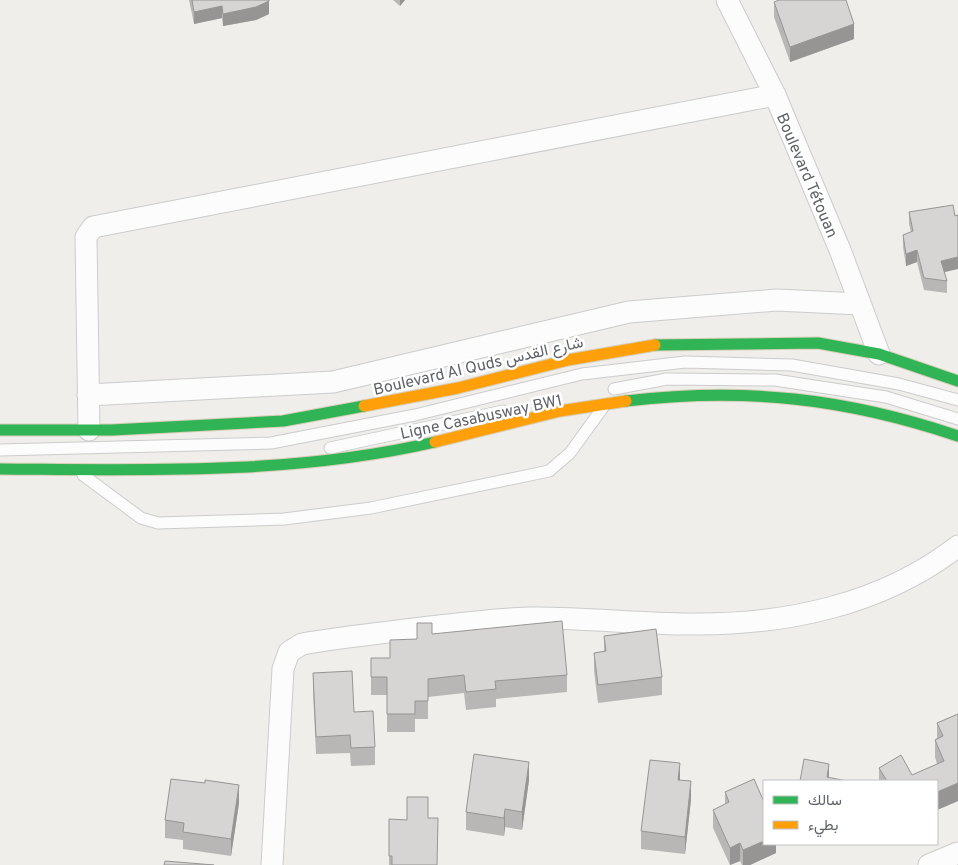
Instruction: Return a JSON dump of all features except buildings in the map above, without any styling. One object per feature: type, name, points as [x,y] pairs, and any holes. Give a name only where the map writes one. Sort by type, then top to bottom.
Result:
[{"type":"main road","name":"Boulevard Al Quds شارع القدس","points":[[0,430],[89,430],[283,421],[458,388],[568,360],[655,344],[818,343],[879,354],[958,381]]},
{"type":"main road","points":[[0,469],[76,470],[270,467],[363,456],[561,411],[646,398],[720,394],[788,396],[870,409],[958,436]]},
{"type":"street","name":"Boulevard Tétouan","points":[[727,0],[774,95],[840,250],[879,354]]},
{"type":"street","points":[[89,430],[86,237],[93,226],[774,95]]},
{"type":"street","points":[[88,395],[333,382],[629,312],[777,300],[860,304]]},
{"type":"street","points":[[272,865],[283,669],[289,652],[302,644],[451,625],[525,618],[567,618],[691,624],[752,623],[818,612],[862,598],[911,576],[958,546]]},
{"type":"street","points":[[930,865],[958,853]]},
{"type":"lane","name":"Ligne Casabusway BW1","points":[[0,450],[271,443],[415,416],[582,374],[685,362],[792,365],[900,384],[958,400]]},
{"type":"lane","name":"Ligne Casabusway BW1","points":[[531,406],[667,379],[775,380],[886,397],[958,419]]},
{"type":"lane","points":[[76,470],[130,512],[150,522],[169,524],[284,519],[371,508],[549,471],[570,453],[606,404]]},
{"type":"lane","name":"Ligne Casabusway BW1","points":[[0,457],[274,460],[512,410]]},
{"type":"traffic: fast","points":[[655,345],[818,343],[879,354],[958,381]]},
{"type":"traffic: fast","points":[[626,401],[712,395],[794,399],[875,413],[958,436]]},
{"type":"traffic: fast","points":[[0,430],[112,430],[283,421],[364,406]]},
{"type":"traffic: fast","points":[[0,469],[164,470],[273,465],[381,453],[435,442]]},
{"type":"traffic: slow","points":[[364,406],[458,388],[568,360],[655,345]]},
{"type":"traffic: slow","points":[[435,442],[560,411],[626,401]]}]
